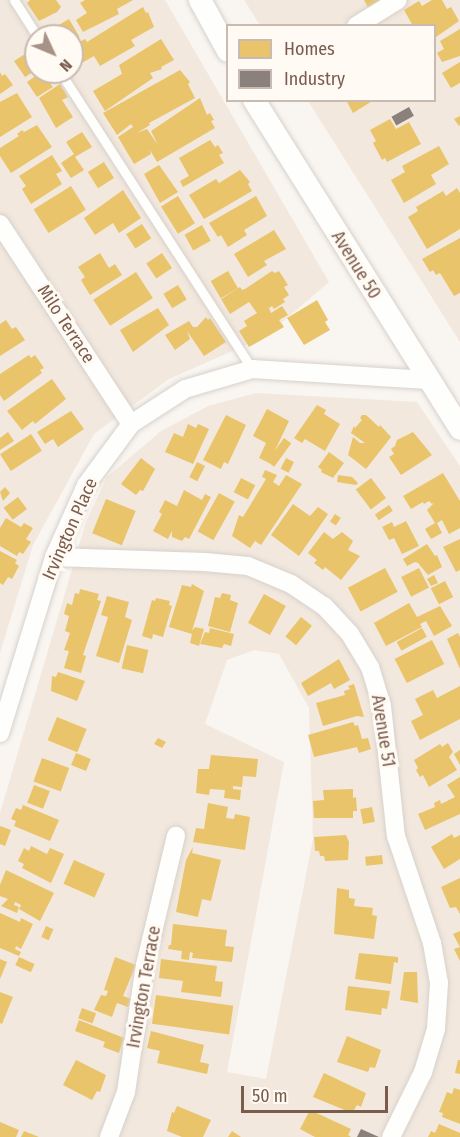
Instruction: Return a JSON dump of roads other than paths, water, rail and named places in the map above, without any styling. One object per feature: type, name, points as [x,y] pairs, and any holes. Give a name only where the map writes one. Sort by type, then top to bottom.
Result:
[{"type":"street","points":[[200,0],[226,47]]},
{"type":"street","points":[[359,24],[398,0]]},
{"type":"street","name":"Avenue 50","points":[[255,102],[427,380],[459,426]]},
{"type":"street","name":"Milo Terrace","points":[[0,224],[131,424]]},
{"type":"street","name":"Irvington Place","points":[[2,719],[54,557],[86,485],[131,424],[185,389],[252,369],[427,380]]},
{"type":"street","name":"Avenue 51","points":[[54,557],[205,561],[248,566],[291,584],[324,606],[350,634],[370,667],[382,706],[396,836],[432,943],[439,983],[436,1029],[423,1072],[391,1137]]},
{"type":"street","name":"Irvington Terrace","points":[[109,1137],[126,1092],[145,965],[176,836]]},
{"type":"lane","points":[[14,0],[29,24]]},
{"type":"lane","points":[[68,84],[252,369]]}]
